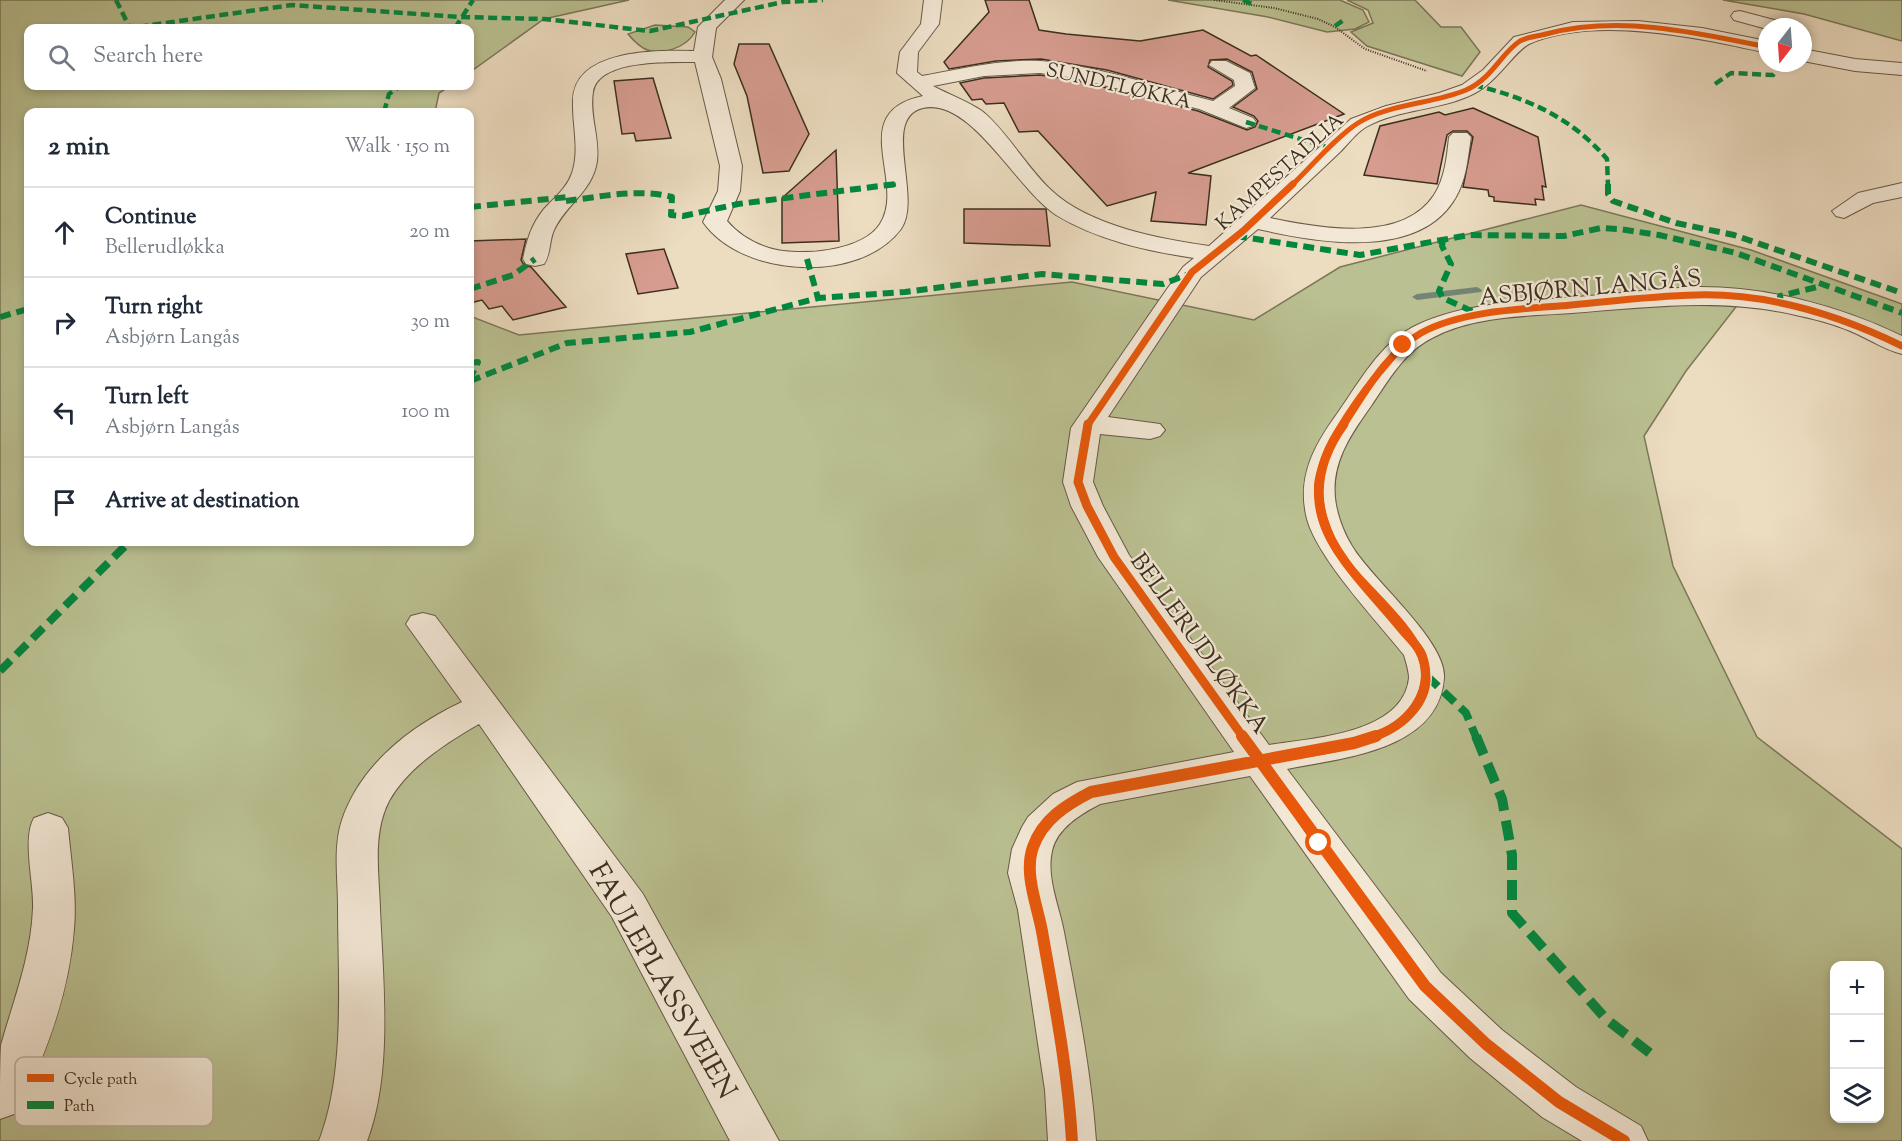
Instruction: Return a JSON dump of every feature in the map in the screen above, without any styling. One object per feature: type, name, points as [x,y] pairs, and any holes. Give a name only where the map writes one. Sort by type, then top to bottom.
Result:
[{"type":"street","points":[[933,0],[930,24],[909,52],[907,73],[917,83],[944,101],[975,116],[1044,196],[1066,211],[1116,234],[1161,246],[1203,263]]},
{"type":"street","points":[[732,3],[707,27],[703,57],[711,79],[731,166],[729,190],[716,222],[727,238],[753,253],[789,259],[825,258],[858,251],[880,240],[897,217],[899,189],[890,139],[897,118],[920,101],[944,101]]},
{"type":"street","points":[[1740,16],[1758,21]]},
{"type":"street","name":"KAMPESTADLIA","points":[[1203,263],[1358,123],[1393,110],[1445,98],[1474,85],[1490,74],[1520,41],[1573,27],[1671,28],[1758,50]]},
{"type":"street","points":[[1812,56],[1855,65],[1902,69]]},
{"type":"street","points":[[535,259],[543,227],[564,204],[582,176],[589,153],[583,90],[588,79],[598,71],[629,61],[653,57],[703,57]]},
{"type":"street","name":"SUNDTLØKKA","points":[[1214,109],[1245,88],[1243,77],[1218,65]]},
{"type":"street","name":"SUNDTLØKKA","points":[[917,83],[992,68],[1040,67],[1075,72],[1214,109],[1246,122]]},
{"type":"street","name":"KAMPESTADLIA","points":[[1252,221],[1313,235],[1330,236],[1377,234],[1413,224],[1439,205],[1456,170],[1461,137]]},
{"type":"street","points":[[1844,211],[1866,198],[1901,184]]},
{"type":"street","name":"BELLERUDLØKKA","points":[[1203,263],[1086,428],[1078,482],[1087,507],[1114,557],[1425,986],[1486,1044],[1559,1102],[1624,1141]]},
{"type":"street","name":"ASBJØRN LANGÅS","points":[[1262,762],[1354,743],[1385,733],[1408,717],[1422,698],[1427,675],[1421,653],[1338,551],[1323,520],[1318,490],[1322,463],[1334,438],[1389,360],[1403,345],[1424,332],[1478,314],[1697,295],[1754,299],[1806,309],[1863,327],[1902,346]]},
{"type":"street","points":[[1089,424],[1150,430]]},
{"type":"street","name":"FAULEPLASSVEIEN","points":[[423,624],[485,706],[628,906],[755,1141]]},
{"type":"street","points":[[343,1141],[352,1110],[361,1031],[359,883],[356,855],[362,818],[381,782],[411,750],[454,720],[485,706]]},
{"type":"street","points":[[1072,1141],[1069,1090],[1039,910],[1029,873],[1032,849],[1042,827],[1067,804],[1091,792],[1262,762]]},
{"type":"street","points":[[17,1057],[37,1008],[53,939],[54,908],[48,828]]},
{"type":"street","points":[[0,1098],[15,1062]]},
{"type":"path","points":[[1214,0],[1286,11],[1320,21],[1335,26],[1345,36],[1372,52],[1474,85]]},
{"type":"green space","points":[[0,0],[629,0],[544,19],[474,69],[474,24],[24,24],[24,90],[444,90],[439,93],[436,108],[24,108],[24,546],[474,546],[474,318],[519,335],[1072,282],[1254,320],[1340,267],[1581,205],[1751,250],[1902,304],[1902,354],[1813,305],[1746,294],[1686,371],[1644,436],[1673,566],[1757,737],[1902,849],[1902,1141],[0,1141]]},
{"type":"green space","points":[[1168,0],[1340,0],[1363,10],[1369,22],[1355,29],[1327,32],[1268,17]]},
{"type":"green space","points":[[1347,0],[1415,0],[1441,27],[1461,27],[1480,52],[1462,76],[1367,46],[1351,32],[1373,23],[1368,10]]},
{"type":"green space","points":[[1723,0],[1902,0],[1902,41],[1804,14]]},
{"type":"green space","points":[[655,25],[688,27],[695,32],[685,43],[657,52],[643,48],[628,34]]},
{"type":"building","points":[[985,0],[1029,0],[1039,30],[1066,34],[1140,41],[1203,30],[1251,56],[1256,55],[1344,114],[1188,173],[1211,176],[1206,225],[1151,221],[1156,192],[1107,206],[1038,131],[1019,132],[1004,103],[986,104],[982,99],[972,100],[960,83],[984,78],[1040,75],[1075,80],[1198,111],[1247,130],[1255,127],[1258,121],[1254,116],[1233,107],[1257,89],[1252,72],[1227,59],[1210,60],[1208,67],[1232,81],[1233,85],[1213,99],[1107,70],[1041,59],[996,61],[949,69],[944,62],[989,12]]},
{"type":"building","points":[[739,44],[769,44],[809,134],[789,171],[763,173],[747,96],[734,64]]},
{"type":"building","points":[[653,78],[671,138],[636,141],[634,133],[622,134],[614,81]]},
{"type":"building","points":[[1473,108],[1538,137],[1546,187],[1542,186],[1544,200],[1535,199],[1536,205],[1494,201],[1494,197],[1489,196],[1488,190],[1463,187],[1473,137],[1467,131],[1453,131],[1447,135],[1437,184],[1364,175],[1380,126],[1439,112],[1445,115]]},
{"type":"building","points":[[836,150],[839,241],[782,243],[782,198]]},
{"type":"building","points":[[964,209],[1046,209],[1050,246],[964,243]]},
{"type":"building","points":[[526,239],[521,260],[524,265],[531,267],[566,307],[513,320],[502,306],[489,309],[482,300],[474,302],[474,241]]},
{"type":"building","points":[[664,249],[678,288],[638,294],[626,254]]},
{"type":"waterway","points":[[1417,297],[1477,290]]},
{"type":"marked path","points":[[116,0],[128,24]]},
{"type":"marked path","points":[[458,24],[473,0]]},
{"type":"marked path","points":[[158,24],[292,5],[460,17],[544,19],[650,31],[783,2],[823,0]]},
{"type":"marked path","points":[[1243,0],[1254,5]]},
{"type":"marked path","points":[[1335,26],[1345,19]]},
{"type":"marked path","points":[[1715,84],[1731,73],[1773,75],[1775,72]]},
{"type":"marked path","points":[[1474,85],[1530,102],[1548,110],[1580,131],[1607,159],[1608,194],[1613,201],[1676,223],[1734,235],[1902,293]]},
{"type":"marked path","points":[[385,108],[389,94],[394,90]]},
{"type":"marked path","points":[[1246,122],[1329,148]]},
{"type":"marked path","points":[[566,201],[622,194],[665,195],[672,197],[671,215],[683,216],[715,207],[898,184]]},
{"type":"marked path","points":[[474,207],[568,197]]},
{"type":"marked path","points":[[1236,236],[1360,255],[1469,235],[1564,236],[1601,228],[1619,229],[1659,235],[1736,253],[1902,313]]},
{"type":"marked path","points":[[1443,240],[1442,246],[1451,264],[1439,291],[1443,298],[1478,314]]},
{"type":"marked path","points":[[474,288],[513,275],[535,259]]},
{"type":"marked path","points":[[807,259],[818,298]]},
{"type":"marked path","points":[[474,379],[567,343],[690,332],[818,298],[905,292],[1042,274],[1163,284],[1189,274]]},
{"type":"marked path","points":[[1780,304],[1780,296],[1817,287]]},
{"type":"marked path","points":[[0,317],[24,310]]},
{"type":"marked path","points":[[474,362],[478,362],[474,370]]},
{"type":"marked path","points":[[0,671],[125,546]]},
{"type":"marked path","points":[[1427,676],[1466,713],[1502,799],[1512,855],[1512,913],[1606,1019],[1655,1057]]},
{"type":"cycle path","points":[[1624,1141],[1559,1102],[1486,1044],[1425,986],[1319,843],[1114,557],[1087,506],[1078,482],[1086,428],[1192,272],[1243,231],[1358,123],[1393,110],[1445,98],[1469,89],[1490,74],[1520,41],[1573,27],[1638,26],[1702,33],[1758,45]]},
{"type":"cycle path","points":[[1072,1141],[1069,1090],[1039,910],[1029,873],[1032,849],[1042,827],[1067,804],[1091,792],[1354,743],[1385,733],[1408,717],[1422,697],[1427,676],[1421,653],[1338,551],[1323,520],[1318,490],[1322,463],[1334,438],[1389,360],[1403,345],[1423,332],[1449,322],[1511,310],[1697,295],[1754,299],[1806,309],[1863,327],[1902,346]]},
{"type":"route","points":[[1319,843],[1262,762],[1354,743],[1385,733],[1408,717],[1422,698],[1427,675],[1421,653],[1406,632],[1362,584],[1338,551],[1323,520],[1318,490],[1322,463],[1334,438],[1389,360],[1403,345]]}]
